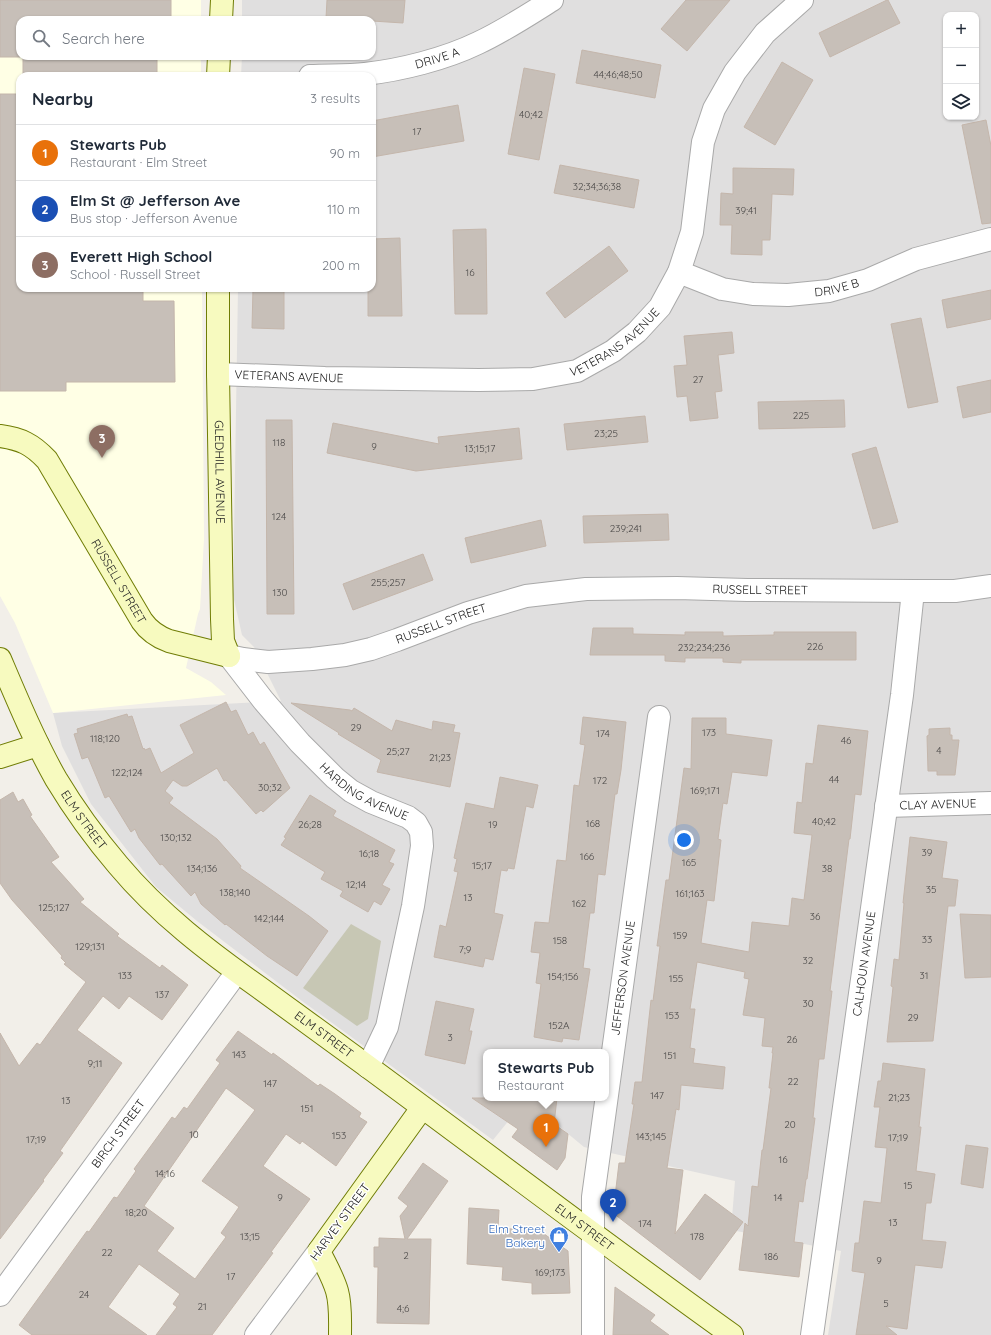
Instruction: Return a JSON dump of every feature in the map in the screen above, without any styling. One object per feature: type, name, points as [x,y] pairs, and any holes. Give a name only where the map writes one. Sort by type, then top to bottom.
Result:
[{"type":"street","points":[[221,16],[222,0]]},
{"type":"street","name":"DRIVE A","points":[[376,72],[424,62],[478,43],[505,29],[552,0]]},
{"type":"street","name":"VETERANS AVENUE","points":[[218,374],[325,378],[480,380],[533,379],[577,371],[613,351],[637,332],[660,307],[679,272],[692,232],[703,142],[714,109],[735,72],[765,33],[802,0]]},
{"type":"street","points":[[218,72],[219,60]]},
{"type":"street","name":"DRIVE B","points":[[679,272],[722,289],[753,294],[795,295],[829,291],[868,280],[916,259],[991,239]]},
{"type":"street","name":"GLEDHILL AVENUE","points":[[218,292],[222,627],[223,641],[228,656]]},
{"type":"street","name":"RUSSELL STREET","points":[[0,436],[22,440],[36,449],[47,460],[142,621],[150,631],[169,641],[243,659],[268,662],[345,655],[371,649],[468,613],[526,596],[560,591],[619,588],[955,591],[991,586]]},
{"type":"street","name":"CALHOUN AVENUE","points":[[812,1335],[902,695],[913,591]]},
{"type":"street","name":"HARDING AVENUE","points":[[228,656],[262,700],[335,778],[351,791],[371,802],[408,816],[416,823],[421,832],[422,846],[413,906],[389,1019],[383,1037],[368,1067]]},
{"type":"street","name":"ELM STREET","points":[[0,658],[38,745],[55,778],[78,813],[118,866],[174,923],[237,972],[732,1335]]},
{"type":"street","name":"JEFFERSON AVENUE","points":[[609,1081],[659,717]]},
{"type":"street","points":[[0,757],[38,745]]},
{"type":"street","name":"CLAY AVENUE","points":[[886,806],[991,803]]},
{"type":"street","name":"BIRCH STREET","points":[[0,1296],[237,972]]},
{"type":"street","name":"JEFFERSON AVENUE","points":[[593,1335],[593,1197],[606,1101]]},
{"type":"street","name":"HARVEY STREET","points":[[256,1335],[319,1251],[422,1108]]},
{"type":"street","points":[[319,1251],[332,1277],[337,1292],[340,1308],[340,1335]]},
{"type":"shaded area","points":[[171,0],[201,0],[201,16],[171,16]]},
{"type":"shaded area","points":[[242,0],[991,0],[991,1335],[828,1335],[841,1251],[731,1230],[735,1181],[584,1147],[528,1101],[609,1101],[609,1049],[483,1049],[483,1101],[524,1101],[493,1140],[302,1001],[197,921],[156,887],[91,804],[62,746],[53,713],[281,701],[254,647],[242,635],[233,595],[238,292],[376,292],[376,72],[241,72],[242,60],[376,60],[376,16],[242,16]]},
{"type":"shaded area","points":[[0,57],[16,57],[16,60],[23,60],[23,72],[16,72],[16,94],[0,94]]},
{"type":"shaded area","points":[[157,60],[201,60],[201,72],[157,72]]},
{"type":"shaded area","points":[[143,292],[202,292],[204,539],[200,609],[186,668],[211,682],[226,695],[53,713],[15,623],[0,596],[0,391],[65,391],[66,382],[174,382],[143,301]]},
{"type":"shaded area","points":[[351,924],[381,941],[368,1019],[357,1026],[303,988]]},
{"type":"building","points":[[0,0],[171,0],[171,16],[16,16],[16,57],[0,57]]},
{"type":"building","points":[[327,0],[405,0],[403,23],[376,21],[376,16],[326,16]]},
{"type":"building","points":[[686,0],[730,0],[687,51],[661,29]]},
{"type":"building","points":[[887,0],[900,23],[830,57],[819,33]]},
{"type":"building","points":[[582,50],[661,65],[655,98],[576,83]]},
{"type":"building","points":[[23,60],[157,60],[157,72],[23,72]]},
{"type":"building","points":[[782,62],[813,80],[775,145],[744,127]]},
{"type":"building","points":[[524,68],[555,74],[539,160],[508,154]]},
{"type":"building","points":[[0,94],[16,94],[16,292],[143,292],[143,301],[174,301],[175,382],[66,382],[66,391],[0,391]]},
{"type":"building","points":[[458,105],[464,141],[376,156],[376,120]]},
{"type":"building","points":[[986,120],[991,146],[991,223],[982,224],[962,125]]},
{"type":"building","points":[[560,165],[639,180],[634,208],[554,193]]},
{"type":"building","points":[[733,168],[794,169],[793,195],[772,194],[770,240],[762,240],[762,255],[731,254],[732,225],[720,225],[721,193],[733,194]]},
{"type":"building","points":[[486,229],[487,314],[455,314],[453,230]]},
{"type":"building","points":[[400,238],[402,316],[368,316],[368,292],[376,292],[376,239]]},
{"type":"building","points":[[609,246],[628,271],[565,318],[546,293]]},
{"type":"building","points":[[991,290],[991,319],[947,328],[942,300]]},
{"type":"building","points":[[253,292],[284,292],[284,329],[252,328]]},
{"type":"building","points":[[921,318],[938,402],[908,408],[891,324]]},
{"type":"building","points":[[732,332],[734,353],[718,355],[722,391],[715,392],[718,418],[690,421],[687,396],[677,397],[674,366],[687,365],[684,336]]},
{"type":"building","points":[[991,380],[991,412],[963,418],[957,387]]},
{"type":"building","points":[[844,400],[845,427],[759,429],[758,402]]},
{"type":"building","points":[[645,416],[648,442],[567,450],[564,424]]},
{"type":"building","points":[[266,420],[292,420],[294,614],[267,614]]},
{"type":"building","points":[[333,423],[439,444],[438,437],[519,428],[522,459],[416,471],[327,453]]},
{"type":"building","points":[[876,447],[898,522],[873,529],[852,454]]},
{"type":"building","points":[[668,514],[669,540],[584,543],[583,516]]},
{"type":"building","points":[[541,520],[546,546],[471,563],[465,538]]},
{"type":"building","points":[[423,554],[433,580],[353,610],[343,584]]},
{"type":"building","points":[[593,628],[633,628],[633,634],[685,635],[685,632],[723,632],[723,636],[774,635],[774,632],[856,632],[856,660],[741,660],[741,663],[723,662],[723,658],[685,658],[685,662],[665,661],[665,655],[590,655]]},
{"type":"building","points":[[226,702],[231,712],[236,710],[248,735],[253,732],[260,745],[264,742],[290,788],[263,812],[261,810],[256,814],[226,780],[224,781],[217,768],[187,786],[182,786],[173,780],[165,791],[173,798],[169,803],[217,839],[241,866],[240,868],[328,931],[297,976],[267,956],[226,924],[225,925],[201,904],[195,892],[191,896],[162,864],[160,865],[139,838],[135,829],[131,832],[109,796],[105,798],[88,757],[82,759],[74,734],[78,733],[77,729],[127,714],[128,717],[132,716],[143,749],[144,748],[145,750],[150,748],[161,773],[194,753],[180,725]]},
{"type":"building","points":[[291,703],[352,711],[354,708],[392,731],[396,720],[432,730],[433,721],[455,725],[453,732],[460,733],[450,787],[377,772],[381,760]]},
{"type":"building","points":[[583,717],[626,722],[621,770],[617,794],[615,794],[605,875],[598,874],[594,913],[590,913],[583,968],[590,969],[579,1040],[563,1038],[562,1042],[534,1037],[541,984],[536,983],[540,953],[531,952],[535,922],[549,923],[557,860],[566,861],[574,785],[579,786],[585,745],[580,744]]},
{"type":"building","points":[[692,718],[726,718],[726,734],[772,740],[767,776],[732,772],[727,804],[723,803],[718,839],[721,840],[714,901],[707,900],[701,943],[749,952],[752,922],[789,926],[792,898],[804,900],[812,835],[794,833],[797,802],[802,803],[806,763],[813,764],[818,725],[868,731],[861,795],[855,794],[830,991],[832,991],[824,1059],[819,1059],[813,1118],[815,1118],[807,1179],[803,1202],[799,1201],[794,1242],[803,1243],[799,1277],[739,1270],[745,1223],[748,1226],[752,1186],[758,1187],[771,1088],[769,1088],[773,1053],[773,1047],[762,1046],[765,1018],[743,1015],[749,979],[744,978],[745,972],[697,962],[690,1009],[695,1009],[690,1048],[695,1049],[693,1063],[725,1067],[723,1089],[681,1085],[679,1110],[676,1109],[667,1168],[683,1170],[675,1234],[705,1194],[743,1222],[700,1280],[613,1213],[619,1163],[625,1163],[634,1104],[632,1104],[635,1082],[642,1082],[651,1000],[653,1001],[660,946],[657,946],[666,880],[669,880],[684,768],[691,769]]},
{"type":"building","points":[[950,728],[952,740],[959,740],[955,775],[937,775],[937,771],[928,771],[927,736],[929,735],[929,729]]},
{"type":"building","points":[[500,777],[538,785],[533,808],[526,806],[514,869],[508,868],[507,871],[501,870],[494,913],[503,915],[493,960],[485,958],[483,967],[434,957],[440,925],[446,927],[458,872],[454,871],[457,859],[454,858],[466,803],[494,809]]},
{"type":"building","points":[[13,792],[18,802],[23,799],[32,815],[30,816],[59,857],[51,862],[84,899],[80,902],[119,934],[117,936],[160,968],[162,965],[188,985],[162,1020],[129,996],[119,1009],[103,996],[77,1030],[122,1063],[60,1151],[63,1153],[43,1180],[44,1181],[0,1239],[0,1033],[19,1066],[37,1043],[40,1045],[86,982],[64,964],[66,963],[61,958],[62,956],[12,900],[0,883],[0,800]]},
{"type":"building","points":[[310,795],[336,811],[333,816],[395,850],[389,862],[394,864],[382,885],[390,889],[381,905],[374,901],[368,912],[340,896],[343,891],[321,879],[325,872],[281,845],[286,838],[284,837]]},
{"type":"building","points":[[910,837],[947,842],[942,878],[958,880],[955,906],[948,906],[933,1041],[887,1042],[893,987],[891,986],[894,959],[899,960]]},
{"type":"building","points":[[960,914],[991,915],[991,977],[965,978]]},
{"type":"building","points":[[436,1001],[474,1009],[469,1031],[472,1031],[465,1064],[425,1055]]},
{"type":"building","points":[[238,1031],[272,1055],[273,1053],[318,1086],[320,1084],[335,1094],[361,1113],[359,1117],[367,1122],[336,1166],[302,1141],[300,1144],[286,1134],[263,1166],[310,1199],[271,1252],[273,1253],[212,1335],[156,1335],[177,1307],[173,1304],[180,1294],[139,1264],[108,1307],[147,1335],[32,1335],[19,1325],[87,1231],[89,1232],[114,1197],[117,1198],[136,1171],[134,1169],[172,1117],[175,1119],[184,1107],[187,1109],[220,1063],[216,1060]],"holes":[[[226,1088],[255,1110],[202,1181],[239,1207],[221,1233],[226,1237],[195,1279],[157,1251],[174,1228],[144,1206]]]},
{"type":"building","points":[[883,1063],[925,1069],[916,1171],[935,1174],[931,1203],[926,1203],[922,1240],[946,1242],[942,1268],[915,1265],[907,1329],[886,1326],[897,1335],[856,1335],[865,1273],[852,1271],[855,1243],[859,1243],[864,1201],[881,1203],[887,1148],[875,1147],[880,1107],[874,1107],[878,1081],[881,1081]]},
{"type":"building","points":[[472,1098],[483,1098],[483,1101],[557,1101],[554,1124],[568,1134],[565,1158],[557,1170],[512,1137],[518,1129]]},
{"type":"building","points":[[966,1145],[988,1148],[983,1188],[961,1184]]},
{"type":"building","points":[[423,1163],[448,1181],[407,1239],[431,1239],[429,1324],[377,1323],[378,1267],[374,1267],[374,1247],[379,1247],[379,1238],[405,1239],[400,1216],[408,1206],[398,1198]]},
{"type":"building","points":[[469,1208],[499,1210],[498,1228],[540,1231],[568,1251],[570,1293],[532,1294],[532,1283],[502,1280],[503,1267],[467,1264]]},
{"type":"building","points":[[615,1287],[655,1315],[650,1321],[669,1335],[613,1335]]},
{"type":"place","name":"Everett High School","points":[[102,458]]},
{"type":"place","name":"Stewarts Pub","points":[[546,1147]]},
{"type":"place","name":"Elm St @ Jefferson Ave","points":[[613,1222]]},
{"type":"place","name":"Elm Street Bakery","points":[[559,1253]]}]
